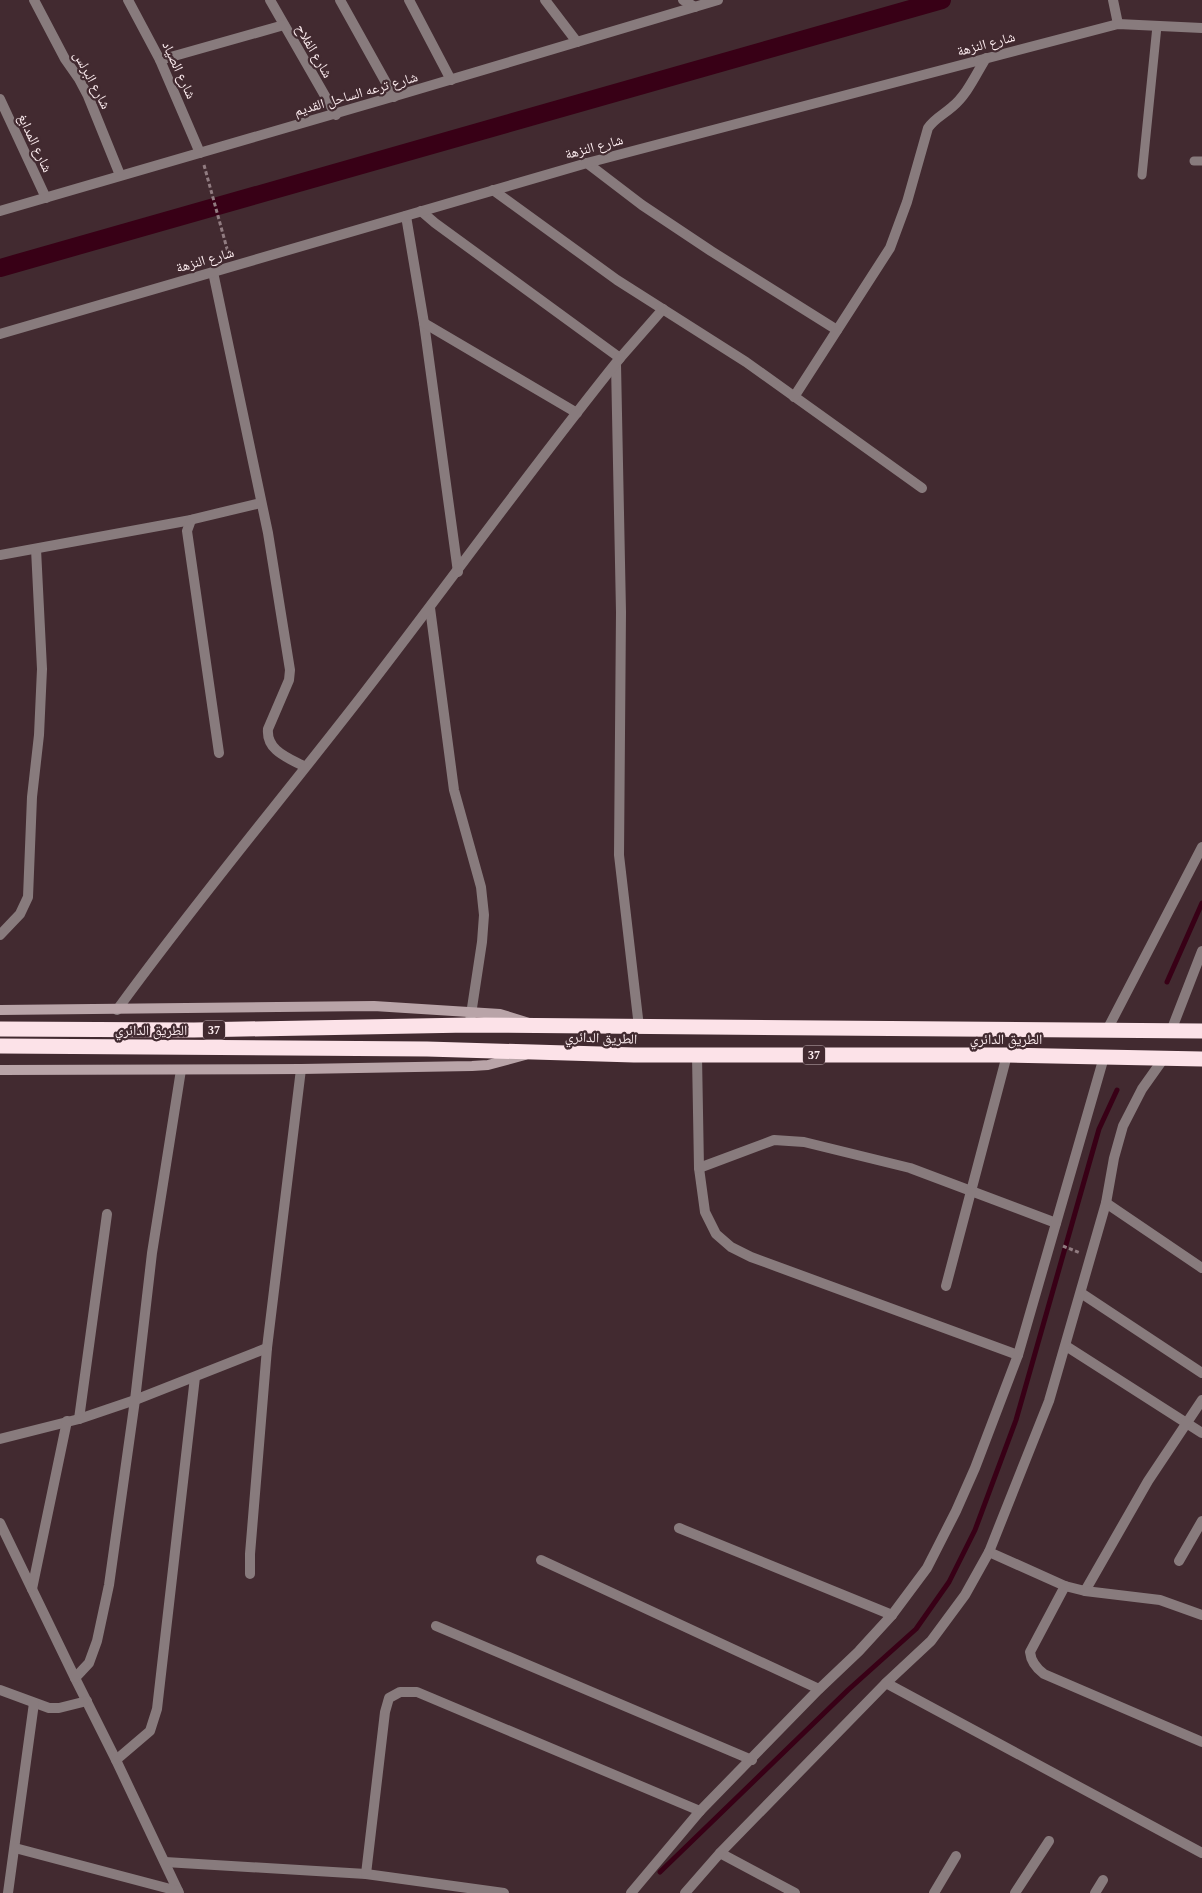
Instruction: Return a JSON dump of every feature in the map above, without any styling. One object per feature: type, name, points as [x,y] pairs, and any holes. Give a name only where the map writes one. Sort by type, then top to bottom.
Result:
[{"type":"highway","name":"الطريق الدائري","points":[[0,1029],[194,1030],[428,1026],[470,1018],[536,1026],[1202,1031]]},
{"type":"highway","name":"الطريق الدائري","points":[[0,1046],[427,1049],[697,1056],[1007,1055],[1202,1058]]},
{"type":"street","name":"شارع البرلس","points":[[34,0],[65,59],[88,96],[120,175]]},
{"type":"street","name":"شارع الصياد","points":[[128,0],[160,60],[200,153]]},
{"type":"street","name":"شارع الفلاح","points":[[270,0],[336,115]]},
{"type":"street","points":[[340,0],[394,97]]},
{"type":"street","points":[[409,0],[451,80]]},
{"type":"street","points":[[544,0],[578,42]]},
{"type":"street","points":[[683,0],[695,7]]},
{"type":"street","name":"شارع ترعه الساحل القديم","points":[[0,211],[120,175],[336,115],[718,0]]},
{"type":"street","points":[[1113,0],[1118,24]]},
{"type":"street","name":"شارع النزهة","points":[[0,334],[587,163],[1118,24],[1202,28]]},
{"type":"street","points":[[160,60],[284,25]]},
{"type":"street","points":[[794,397],[890,248],[907,202],[928,128],[934,119],[952,107],[963,96],[986,58]]},
{"type":"street","name":"شارع المدابغ","points":[[0,99],[46,198]]},
{"type":"street","points":[[587,163],[642,205],[710,251],[837,330]]},
{"type":"street","points":[[493,190],[617,280],[746,362],[922,488]]},
{"type":"street","points":[[421,211],[618,361]]},
{"type":"street","points":[[406,216],[424,323],[458,572]]},
{"type":"street","points":[[213,272],[268,533],[290,670],[290,680],[268,729],[267,736],[272,748],[305,767]]},
{"type":"street","points":[[117,1010],[154,960],[458,572],[618,361],[663,309]]},
{"type":"street","points":[[424,323],[577,414]]},
{"type":"street","points":[[618,361],[620,855],[639,1027]]},
{"type":"street","points":[[0,555],[191,520],[261,503]]},
{"type":"street","points":[[191,520],[187,531],[220,753]]},
{"type":"street","points":[[0,935],[20,914],[28,897],[32,797],[39,735],[42,669],[36,549]]},
{"type":"street","points":[[0,1010],[374,1006],[470,1018],[482,942],[484,915],[481,887],[454,790],[430,608]]},
{"type":"street","points":[[1107,1030],[1202,847]]},
{"type":"street","points":[[1171,1030],[1202,951]]},
{"type":"street","points":[[0,1070],[301,1070],[472,1066],[505,1061],[537,1052]]},
{"type":"street","points":[[946,1286],[1007,1055]]},
{"type":"street","points":[[697,1056],[699,1168],[705,1212],[716,1234],[731,1247],[751,1257],[1018,1355]]},
{"type":"street","points":[[631,1893],[700,1811],[752,1760],[819,1689],[859,1651],[892,1615],[927,1568],[956,1511],[996,1418],[1018,1355],[1104,1057]]},
{"type":"street","points":[[685,1893],[720,1853],[886,1683],[930,1641],[965,1595],[989,1552],[1049,1401],[1106,1203],[1114,1158],[1123,1126],[1142,1089],[1164,1058]]},
{"type":"street","points":[[75,1678],[89,1662],[99,1632],[109,1585],[135,1400],[152,1253],[180,1070]]},
{"type":"street","points":[[250,1574],[250,1554],[267,1348],[301,1070]]},
{"type":"street","points":[[699,1168],[774,1140],[804,1142],[910,1168],[1056,1222]]},
{"type":"street","points":[[1106,1203],[1202,1268]]},
{"type":"street","points":[[79,1419],[107,1214]]},
{"type":"street","points":[[1081,1293],[1202,1373]]},
{"type":"street","points":[[1066,1346],[1202,1433]]},
{"type":"street","points":[[0,1439],[79,1419],[135,1400],[267,1348]]},
{"type":"street","points":[[116,1760],[150,1731],[157,1709],[195,1377]]},
{"type":"street","points":[[1085,1591],[1148,1481],[1202,1400]]},
{"type":"street","points":[[32,1589],[67,1422]]},
{"type":"street","points":[[1179,1560],[1202,1521]]},
{"type":"street","points":[[0,1523],[166,1862],[178,1892]]},
{"type":"street","points":[[679,1528],[892,1615]]},
{"type":"street","points":[[989,1552],[1065,1586],[1085,1591],[1160,1600],[1202,1615]]},
{"type":"street","points":[[541,1560],[819,1689]]},
{"type":"street","points":[[1065,1586],[1030,1652],[1033,1663],[1038,1669],[1044,1674],[1202,1742]]},
{"type":"street","points":[[436,1626],[752,1760]]},
{"type":"street","points":[[886,1683],[1202,1853]]},
{"type":"street","points":[[0,1690],[49,1708],[59,1708],[87,1701]]},
{"type":"street","points":[[366,1874],[385,1712],[389,1698],[400,1692],[417,1692],[700,1811]]},
{"type":"street","points":[[8,1893],[34,1703]]},
{"type":"street","points":[[1016,1893],[1049,1841]]},
{"type":"street","points":[[15,1848],[178,1892]]},
{"type":"street","points":[[720,1853],[795,1893]]},
{"type":"street","points":[[934,1893],[956,1856]]},
{"type":"street","points":[[166,1862],[366,1874],[504,1893]]},
{"type":"street","points":[[1095,1893],[1103,1880]]},
{"type":"lane","points":[[1142,176],[1157,26]]},
{"type":"path","points":[[200,153],[231,266]]},
{"type":"path","points":[[1062,1245],[1084,1255]]},
{"type":"waterway","points":[[0,268],[942,0]]},
{"type":"waterway","points":[[1167,982],[1202,903]]},
{"type":"waterway","points":[[660,1872],[848,1690],[916,1629],[949,1582],[975,1530],[1016,1420],[1099,1129],[1117,1090]]}]
